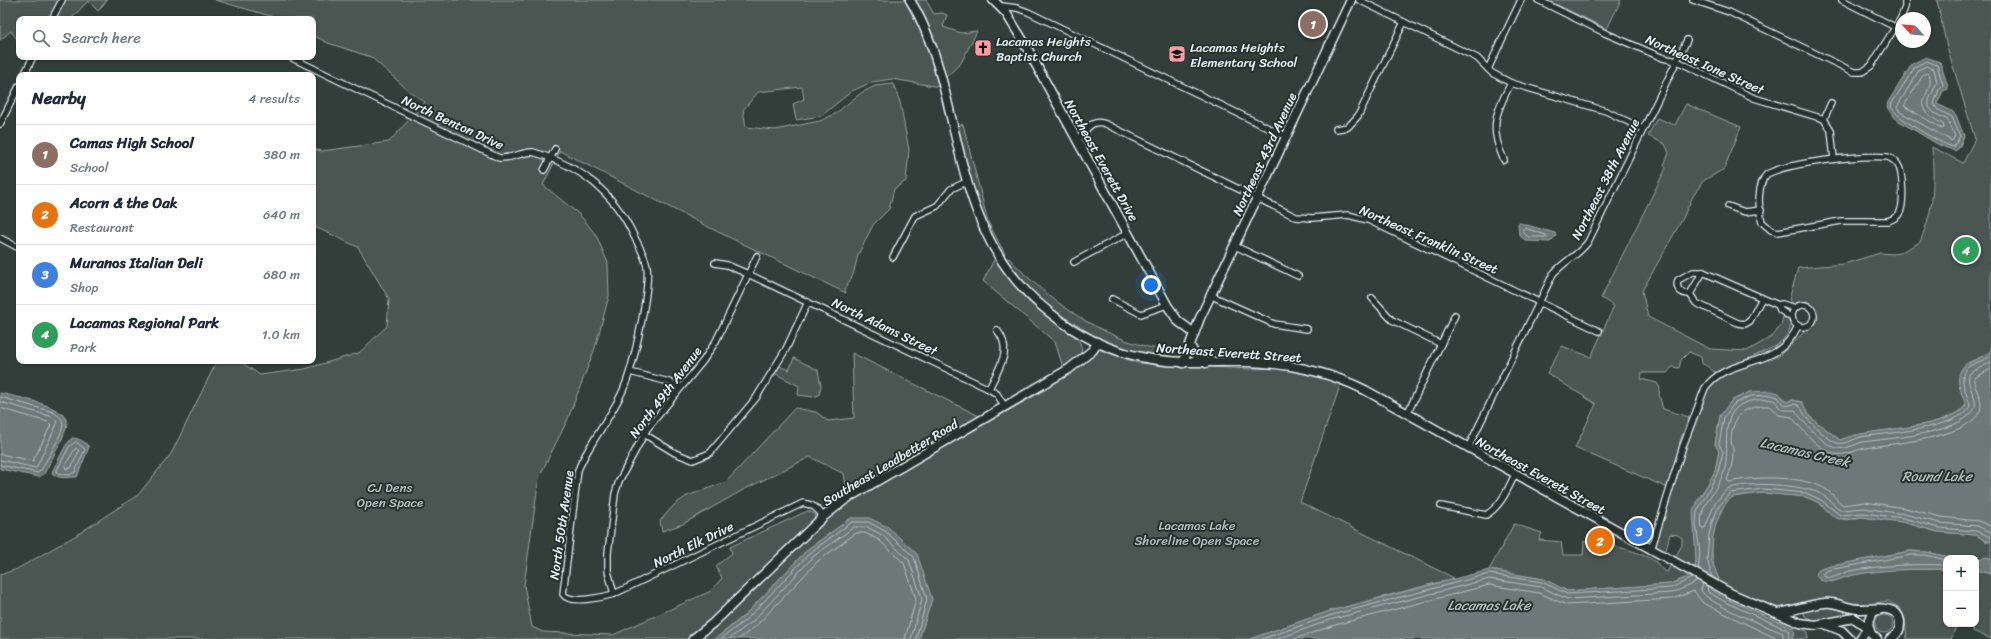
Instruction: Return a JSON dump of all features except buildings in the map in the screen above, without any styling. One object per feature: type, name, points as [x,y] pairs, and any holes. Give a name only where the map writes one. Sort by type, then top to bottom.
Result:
[{"type":"main road","name":"Northeast Everett Street","points":[[910,0],[931,44],[944,90],[966,182],[984,232],[994,251],[1012,276],[1032,298],[1054,316],[1097,342],[1141,357],[1184,363],[1247,362],[1311,369],[1345,381],[1714,585],[1800,623],[1824,624],[1854,618],[1868,628]]},
{"type":"main road","name":"Northeast Everett Drive","points":[[993,0],[1001,6],[1022,40],[1168,305],[1178,321],[1190,330]]},
{"type":"main road","name":"Northeast 43rd Avenue","points":[[1184,363],[1200,318],[1212,296],[1285,136],[1351,0]]},
{"type":"main road","name":"Northeast 43rd Avenue","points":[[1184,363],[1182,356],[1190,330],[1200,318]]},
{"type":"main road","name":"Southeast Leadbetter Road","points":[[693,639],[713,623],[823,517],[857,493],[1075,366],[1093,350],[1097,342]]},
{"type":"main road","points":[[1190,345],[1194,353],[1206,363]]},
{"type":"main road","points":[[1779,613],[1826,602],[1857,609],[1881,608],[1891,610],[1897,615],[1900,621],[1896,635],[1890,639]]},
{"type":"main road","points":[[1860,639],[1868,628],[1870,616],[1881,608]]},
{"type":"main road","points":[[1824,624],[1842,630],[1850,639]]},
{"type":"main road","points":[[1868,628],[1871,634],[1877,639]]},
{"type":"main road","points":[[1899,628],[1902,639]]},
{"type":"street","points":[[54,16],[62,0]]},
{"type":"street","points":[[1359,0],[1477,58],[1488,69],[1510,83],[1606,111],[1643,129]]},
{"type":"street","points":[[1488,69],[1521,0]]},
{"type":"street","name":"Northeast Ione Street","points":[[1538,0],[1605,33],[1663,58],[1677,61],[1754,98],[1824,119]]},
{"type":"street","points":[[1693,0],[1712,3],[1854,72],[1862,72],[1870,66],[1895,27],[1842,0]]},
{"type":"street","points":[[1903,12],[1905,0]]},
{"type":"street","points":[[1001,6],[1017,8],[1029,12],[1285,136]]},
{"type":"street","points":[[1336,129],[1348,127],[1358,116],[1404,22]]},
{"type":"street","name":"Northeast 38th Avenue","points":[[1468,448],[1539,302],[1559,268],[1580,251],[1588,242],[1687,40]]},
{"type":"street","points":[[26,72],[32,60]]},
{"type":"street","name":"North Benton Drive","points":[[296,60],[499,158],[511,158],[522,153],[533,152],[550,158],[581,173],[606,193],[624,217],[644,256],[647,271],[647,289],[630,372]]},
{"type":"street","points":[[1504,160],[1497,144],[1494,129],[1499,107],[1510,83]]},
{"type":"street","points":[[0,124],[16,92]]},
{"type":"street","points":[[1831,103],[1824,119],[1831,130],[1834,159]]},
{"type":"street","name":"Northeast Franklin Street","points":[[1077,140],[1089,126],[1094,122],[1099,121],[1296,216],[1312,218],[1348,215],[1368,220],[1599,331]]},
{"type":"street","points":[[544,170],[555,149]]},
{"type":"street","points":[[1884,157],[1895,161],[1901,172],[1902,206],[1899,214],[1888,220],[1841,221],[1782,232],[1770,230],[1762,222],[1761,210],[1760,189],[1763,178],[1772,171],[1834,159],[1884,157]]},
{"type":"street","points":[[893,257],[916,216],[924,210],[937,206],[951,189],[966,182]]},
{"type":"street","points":[[1728,206],[1745,212],[1761,210]]},
{"type":"street","points":[[1074,262],[1128,233]]},
{"type":"street","points":[[0,238],[16,246]]},
{"type":"street","points":[[1235,246],[1298,276]]},
{"type":"street","name":"North 49th Avenue","points":[[614,594],[608,571],[608,559],[615,494],[623,472],[644,434],[703,361],[716,341],[757,256]]},
{"type":"street","name":"North Adams Street","points":[[715,263],[727,265],[748,274],[989,388],[997,394],[1005,407]]},
{"type":"street","points":[[1690,294],[1685,294],[1679,290],[1677,285],[1678,280],[1693,272],[1703,272],[1778,305],[1782,304],[1795,308],[1805,305],[1811,309],[1814,314],[1810,324],[1805,327],[1798,326],[1792,318],[1780,310],[1778,305]]},
{"type":"street","points":[[1690,294],[1703,272]]},
{"type":"street","points":[[1690,294],[1696,304],[1738,323],[1745,324],[1750,321],[1762,298]]},
{"type":"street","points":[[1212,296],[1274,324],[1307,329]]},
{"type":"street","points":[[1372,298],[1392,320],[1441,344]]},
{"type":"street","points":[[1112,299],[1141,314],[1168,305]]},
{"type":"street","points":[[644,434],[682,456],[693,460],[710,453],[765,385],[786,349],[808,302]]},
{"type":"street","points":[[1792,318],[1795,308]]},
{"type":"street","points":[[1407,414],[1455,315]]},
{"type":"street","points":[[1651,550],[1678,459],[1705,388],[1710,381],[1724,371],[1757,361],[1780,350],[1786,345],[1798,326]]},
{"type":"street","points":[[989,388],[1005,353],[1004,340],[997,330]]},
{"type":"street","points":[[630,372],[669,382],[680,388]]},
{"type":"street","name":"North 50th Avenue","points":[[565,598],[563,594],[578,470],[585,455],[621,395],[630,372]]},
{"type":"street","points":[[1441,506],[1486,515],[1493,511],[1499,504],[1515,474]]},
{"type":"street","name":"North Elk Drive","points":[[565,598],[598,598],[614,594],[803,503],[811,505],[819,510],[823,517]]},
{"type":"green space","points":[[0,0],[59,0],[51,16],[16,16],[16,38],[11,31],[0,40]]},
{"type":"green space","points":[[64,0],[107,0],[98,11],[88,1],[74,16],[56,16]]},
{"type":"green space","name":"CJ Dens Open Space","points":[[215,0],[905,0],[926,42],[940,87],[892,79],[872,82],[852,91],[821,116],[796,120],[793,104],[804,99],[802,87],[758,92],[743,110],[746,127],[775,130],[820,121],[835,114],[861,93],[875,86],[893,84],[900,102],[909,150],[906,181],[894,189],[889,209],[873,225],[858,255],[853,275],[845,289],[846,293],[718,232],[560,151],[543,185],[580,215],[596,235],[608,263],[609,296],[595,348],[567,421],[539,477],[524,585],[532,627],[543,632],[613,635],[711,591],[722,578],[716,566],[732,553],[730,547],[808,511],[815,514],[817,521],[735,600],[687,639],[0,639],[0,575],[17,569],[75,536],[138,495],[171,454],[216,364],[244,364],[260,375],[305,369],[359,353],[387,326],[389,299],[358,247],[316,227],[316,150],[322,151],[389,142],[425,102],[409,91],[371,57],[328,43],[316,37],[316,16],[271,16]]},
{"type":"green space","points":[[913,0],[926,0],[934,14],[942,13],[947,15],[943,27],[961,33],[977,31],[961,63],[944,79]]},
{"type":"green space","points":[[1547,0],[1621,0],[1607,29]]},
{"type":"green space","points":[[1937,0],[1991,0],[1991,351],[1969,362],[1961,370],[1960,382],[1966,405],[1955,414],[1941,420],[1871,432],[1840,440],[1810,417],[1802,402],[1793,400],[1786,402],[1783,397],[1732,400],[1720,416],[1715,444],[1719,451],[1715,471],[1697,501],[1696,561],[1695,568],[1688,577],[1670,584],[1567,591],[1544,579],[1489,570],[1514,524],[1542,533],[1539,540],[1561,542],[1563,555],[1583,555],[1584,541],[1605,549],[1608,545],[1626,549],[1651,559],[1667,572],[1682,545],[1682,538],[1678,535],[1670,534],[1665,554],[1652,547],[1664,519],[1668,488],[1575,448],[1596,404],[1547,373],[1562,346],[1591,357],[1614,306],[1601,298],[1666,168],[1664,165],[1669,153],[1665,144],[1648,136],[1657,118],[1675,125],[1686,104],[1741,127],[1724,169],[1703,181],[1692,198],[1683,218],[1642,291],[1648,317],[1710,349],[1747,351],[1773,336],[1781,325],[1783,317],[1788,320],[1790,324],[1789,332],[1776,346],[1717,373],[1702,364],[1701,357],[1689,352],[1681,360],[1679,368],[1672,367],[1667,373],[1642,373],[1641,379],[1657,383],[1660,388],[1659,395],[1663,409],[1689,417],[1679,444],[1684,442],[1710,381],[1731,370],[1779,356],[1804,332],[1813,326],[1817,314],[1811,304],[1806,301],[1794,304],[1789,300],[1798,268],[1844,264],[1880,253],[1900,253],[1920,242],[1931,206],[1933,184],[1932,147],[1963,163],[1975,139],[1946,43]]},
{"type":"green space","points":[[963,124],[988,222],[1005,254],[1001,258],[982,223],[956,127]]},
{"type":"green space","points":[[995,258],[1028,294],[1077,338],[1082,350],[1079,356],[1070,364],[1063,367],[1055,342],[983,281]]},
{"type":"green space","points":[[1009,258],[1021,271],[1049,295],[1094,326],[1128,341],[1169,352],[1168,358],[1118,347],[1096,337],[1044,305],[1025,287],[1004,262]]},
{"type":"green space","name":"Lacamas Lake Shoreline Open Space","points":[[1098,349],[1138,363],[1249,369],[1282,368],[1310,372],[1341,383],[1300,502],[1454,578],[1330,611],[1250,639],[919,639],[932,599],[851,518],[808,549],[745,615],[715,639],[698,639],[793,548],[854,499],[881,481],[898,473],[1050,387]]},
{"type":"green space","points":[[852,353],[981,417],[848,498],[844,474],[810,457],[743,490],[683,524],[662,531],[660,521],[674,505],[687,496],[726,482],[795,408],[816,412],[828,421],[854,418]]},
{"type":"green space","points":[[794,358],[818,370],[821,386],[819,395],[813,397],[798,395],[799,386],[772,372],[777,365],[789,370]]},
{"type":"green space","points":[[1763,493],[1806,497],[1819,503],[1833,516],[1846,520],[1862,517],[1902,522],[1938,532],[1976,535],[1986,541],[1991,541],[1991,559],[1979,559],[1979,555],[1943,556],[1927,552],[1910,551],[1826,567],[1817,571],[1820,580],[1832,582],[1848,576],[1879,570],[1943,569],[1943,627],[1956,627],[1951,639],[1907,639],[1905,619],[1900,608],[1888,601],[1869,604],[1849,603],[1828,598],[1782,609],[1747,598],[1714,581],[1719,579],[1715,570],[1712,548],[1715,524],[1719,513],[1732,497]]},
{"type":"green space","points":[[1979,571],[1991,574],[1991,639],[1973,631],[1974,627],[1979,627]]},
{"type":"green space","points":[[1731,597],[1805,630],[1808,632],[1808,639],[1790,639],[1793,637],[1793,628],[1729,600]]},
{"type":"green space","points":[[1825,604],[1849,610],[1849,616],[1813,624],[1812,620],[1805,616],[1802,609]]},
{"type":"green space","points":[[1884,615],[1890,618],[1893,624],[1890,630],[1884,633],[1878,630],[1875,624],[1878,618]]},
{"type":"water","points":[[1926,57],[1940,62],[1948,87],[1948,89],[1943,91],[1937,104],[1952,111],[1956,115],[1964,136],[1959,148],[1955,151],[1939,145],[1894,118],[1887,107],[1888,102],[1912,64]]},
{"type":"water","points":[[1520,223],[1555,233],[1556,236],[1550,242],[1526,241],[1519,235],[1518,224]]},
{"type":"water","points":[[1991,351],[1991,541],[1986,541],[1976,535],[1938,532],[1902,522],[1862,517],[1839,519],[1833,516],[1819,503],[1806,497],[1763,493],[1736,496],[1729,499],[1723,507],[1716,524],[1713,537],[1711,559],[1719,580],[1715,580],[1710,589],[1729,600],[1793,628],[1795,634],[1790,639],[1250,639],[1330,611],[1489,570],[1544,579],[1567,591],[1670,584],[1688,577],[1695,568],[1696,561],[1693,511],[1715,471],[1719,451],[1715,444],[1720,416],[1732,400],[1750,392],[1771,391],[1779,393],[1786,402],[1793,400],[1802,402],[1810,417],[1840,440],[1870,432],[1906,428],[1941,420],[1955,414],[1966,406],[1959,384],[1961,371],[1969,363]]},
{"type":"water","points":[[0,393],[39,403],[58,411],[67,423],[64,434],[44,474],[39,477],[0,469]]},
{"type":"water","points":[[72,438],[86,443],[89,447],[77,477],[58,477],[52,473],[53,470],[66,445]]},
{"type":"water","points":[[851,518],[869,518],[888,527],[917,554],[932,599],[919,639],[715,639],[745,615],[808,549]]},
{"type":"water","points":[[1910,551],[1927,552],[1943,556],[1943,569],[1888,570],[1849,576],[1834,581],[1825,581],[1816,576],[1817,571],[1826,567]]},
{"type":"water","points":[[1987,557],[1991,559],[1991,574],[1979,571],[1979,559]]},
{"type":"place","name":"Camas High School","points":[[1313,24]]},
{"type":"place","name":"Lacamas Heights Baptist Church","points":[[983,48]]},
{"type":"place","name":"Lacamas Heights Elementary School","points":[[1177,54]]},
{"type":"place","name":"Lacamas Regional Park","points":[[1966,250]]},
{"type":"place","name":"Muranos Italian Deli","points":[[1639,531]]},
{"type":"place","name":"Acorn & the Oak","points":[[1600,541]]},
{"type":"water label","name":"Lacamas Creek","points":[[1805,452]]},
{"type":"water label","name":"Round Lake","points":[[1937,476]]},
{"type":"water label","name":"Lacamas Lake","points":[[1489,605]]}]
